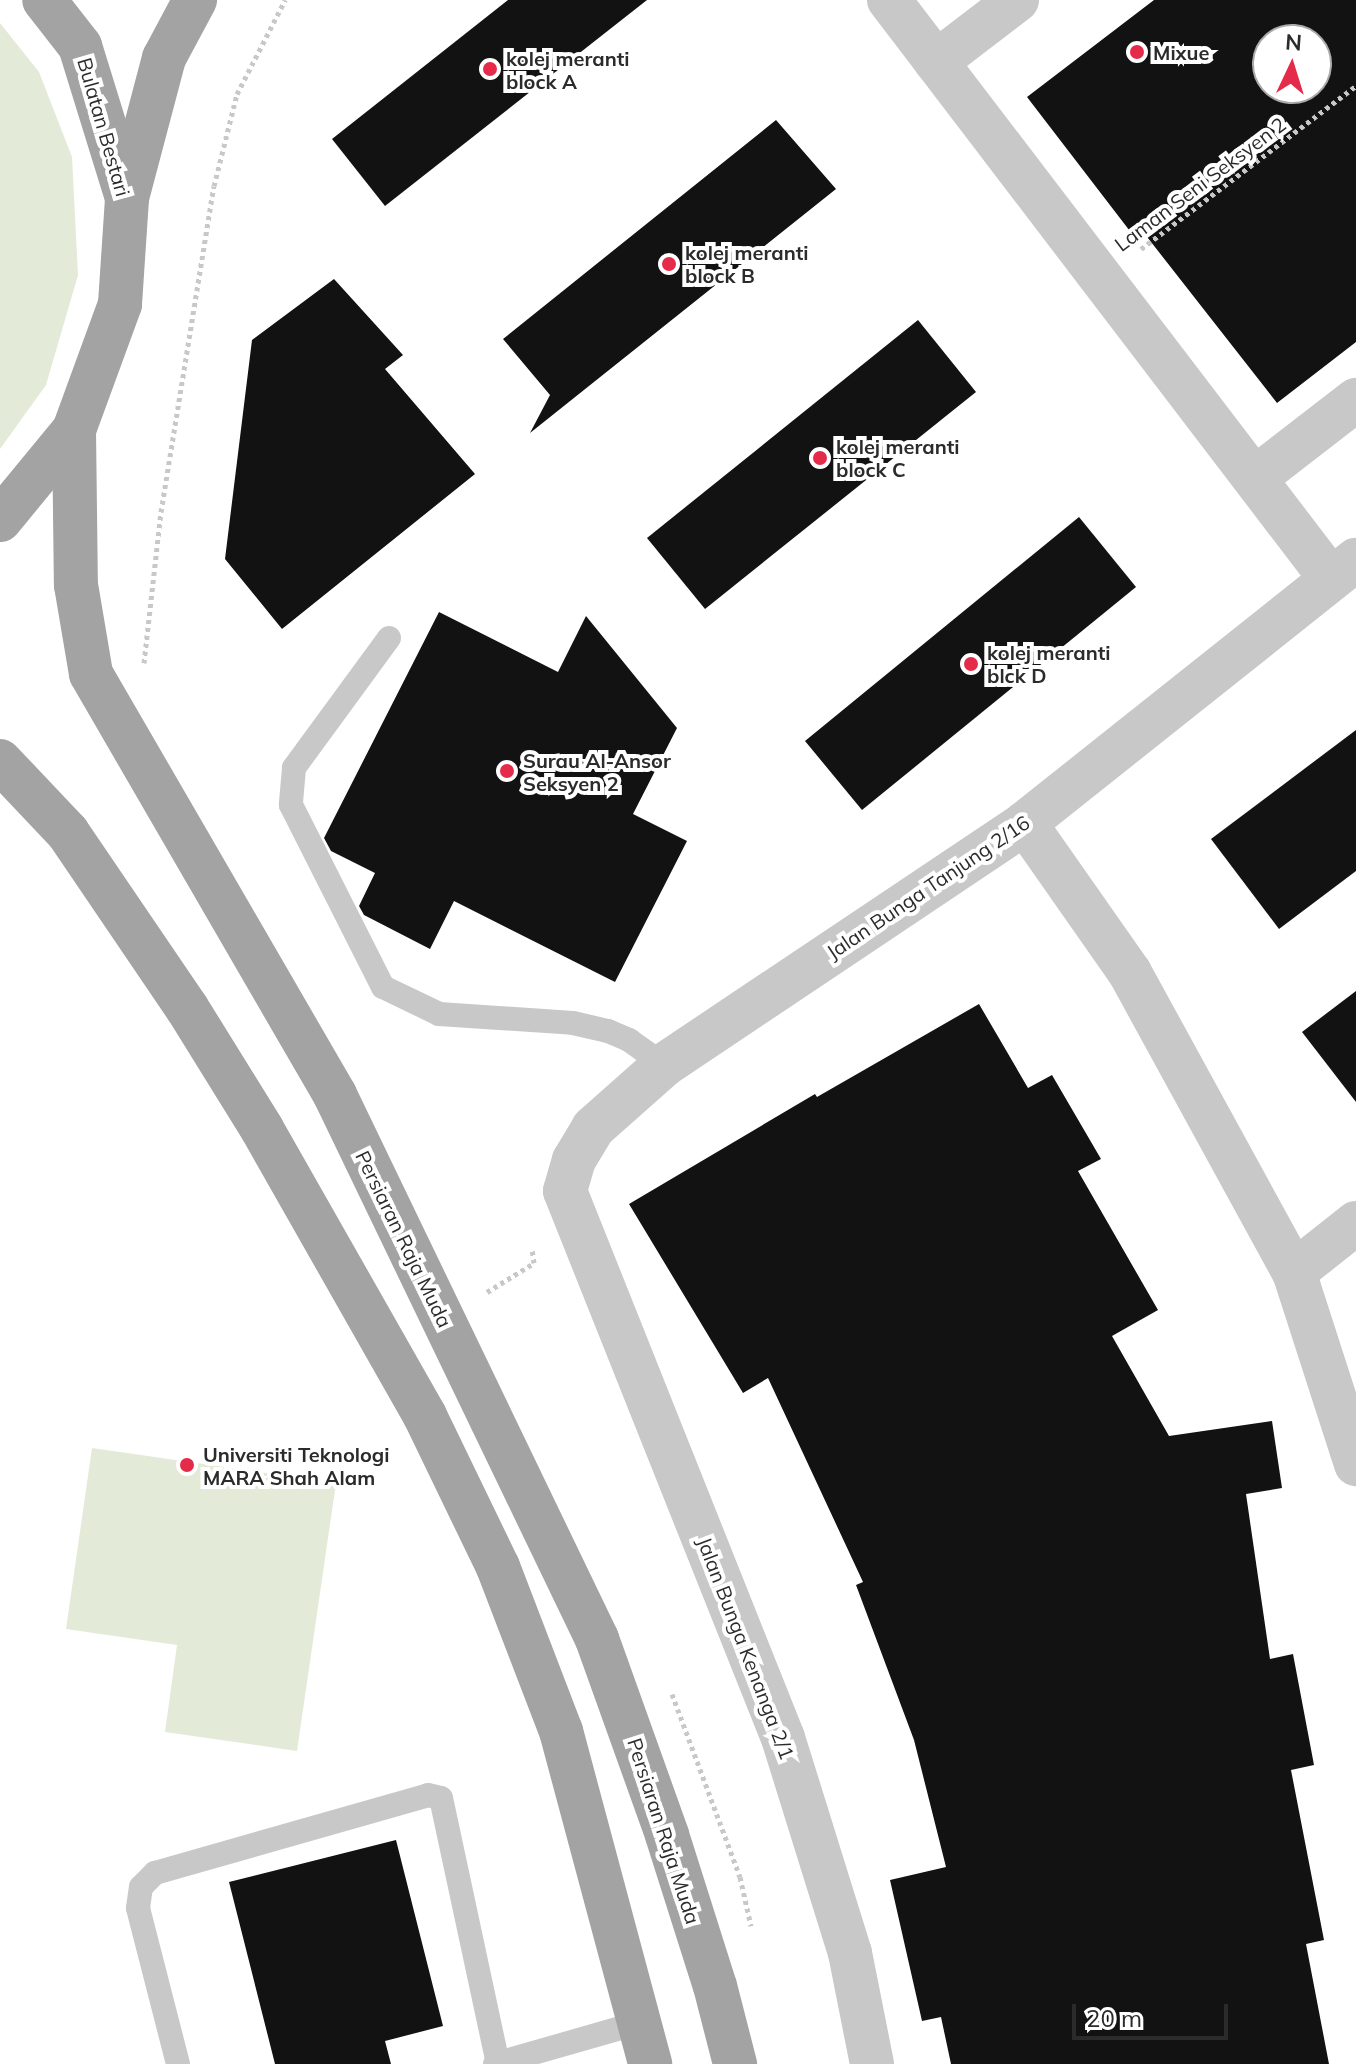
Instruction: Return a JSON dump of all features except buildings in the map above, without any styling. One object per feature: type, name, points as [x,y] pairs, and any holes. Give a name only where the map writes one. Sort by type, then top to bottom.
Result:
[{"type":"main road","name":"Bulatan Bestari","points":[[0,520],[74,430],[120,304],[127,198],[80,46],[44,0]]},
{"type":"main road","points":[[127,198],[164,58],[195,0]]},
{"type":"main road","name":"Persiaran Raja Muda","points":[[74,430],[76,585],[91,674],[335,1095],[597,1639],[667,1835],[715,1986],[735,2064]]},
{"type":"main road","points":[[0,761],[68,833],[187,1008],[262,1129],[425,1416],[498,1567],[561,1731],[650,2064]]},
{"type":"street","points":[[889,0],[1255,478],[1344,569]]},
{"type":"street","points":[[936,62],[1017,0]]},
{"type":"street","points":[[1255,478],[1356,400]]},
{"type":"street","name":"Jalan Bunga Tanjung 2/16","points":[[585,1244],[565,1191],[574,1160],[593,1128],[664,1065],[1025,823],[1344,569]]},
{"type":"street","points":[[1025,823],[1130,973],[1294,1272],[1356,1464]]},
{"type":"street","points":[[1294,1272],[1356,1223]]},
{"type":"street","name":"Jalan Bunga Kenanga 2/1","points":[[585,1244],[783,1738],[850,1953],[872,2064]]},
{"type":"lane","points":[[389,638],[294,768],[291,805],[383,987],[439,1014],[573,1023],[608,1031],[629,1040],[664,1065]]},
{"type":"lane","points":[[178,2064],[138,1908],[141,1887],[155,1873],[428,1795],[441,1798],[496,2064],[641,2022]]},
{"type":"path","name":"Laman Seni Seksyen 2","points":[[1102,279],[1356,86]]},
{"type":"green space","points":[[0,23],[39,72],[72,157],[78,275],[46,385],[0,449]]},
{"type":"green space","points":[[92,1448],[336,1483],[297,1751],[165,1732],[177,1645],[66,1629]]},
{"type":"place","name":"Mixue","points":[[1137,52]]},
{"type":"place","name":"kolej meranti block A","points":[[490,69]]},
{"type":"place","name":"kolej meranti block B","points":[[669,264]]},
{"type":"place","name":"kolej meranti block C","points":[[820,458]]},
{"type":"place","name":"kolej meranti blck D","points":[[971,664]]},
{"type":"place","name":"Surau Al-Ansor Seksyen 2","points":[[507,771]]},
{"type":"place","name":"Universiti Teknologi MARA Shah Alam","points":[[187,1465]]}]
